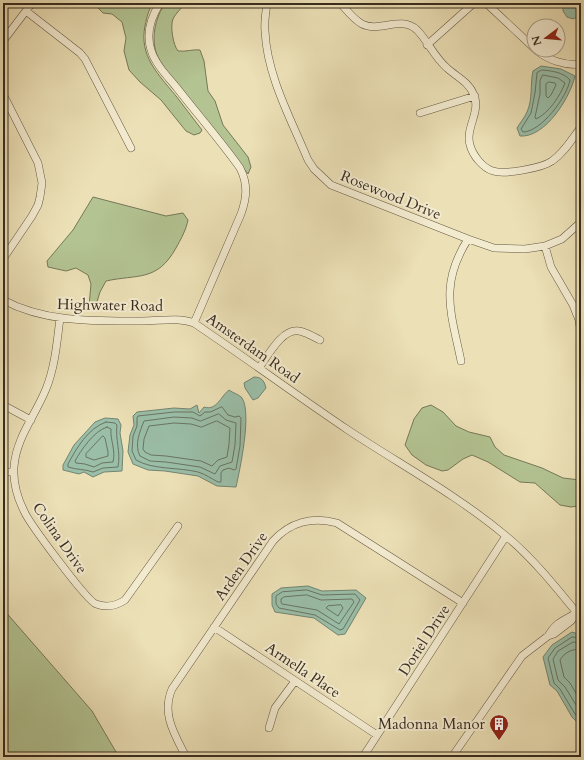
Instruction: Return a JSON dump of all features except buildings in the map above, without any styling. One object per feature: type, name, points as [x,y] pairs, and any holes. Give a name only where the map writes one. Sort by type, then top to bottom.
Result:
[{"type":"street","points":[[3,41],[32,3]]},
{"type":"street","name":"Amsterdam Road","points":[[160,3],[149,29],[151,51],[163,70],[240,168],[246,185],[245,202],[241,214],[194,323],[349,430],[447,493],[506,536],[530,559],[580,614]]},
{"type":"street","name":"Rosewood Drive","points":[[267,3],[265,20],[266,43],[275,83],[308,160],[314,169],[331,185],[486,246],[504,249],[545,246],[562,239],[581,222]]},
{"type":"street","points":[[340,3],[361,24],[376,27],[399,24],[410,26],[416,30],[441,63],[470,86],[476,105],[470,130],[469,142],[475,156],[492,171],[510,172],[545,165],[561,154],[581,127]]},
{"type":"street","points":[[428,45],[474,3]]},
{"type":"street","points":[[486,3],[526,41]]},
{"type":"street","points":[[26,11],[86,59],[131,148]]},
{"type":"street","points":[[550,58],[574,65],[581,64]]},
{"type":"street","points":[[3,94],[38,163],[42,183],[38,205],[3,259]]},
{"type":"street","points":[[420,112],[474,96]]},
{"type":"street","points":[[461,361],[449,297],[453,268],[468,239]]},
{"type":"street","points":[[545,246],[553,272],[573,305],[579,320],[581,334]]},
{"type":"street","name":"Highwater Road","points":[[3,300],[26,310],[49,317],[143,321],[181,319],[194,323]]},
{"type":"street","name":"Colina Drive","points":[[60,318],[55,357],[50,379],[40,403],[18,446],[14,472],[15,488],[25,513],[82,590],[95,604],[108,606],[114,606],[125,600],[178,526]]},
{"type":"street","points":[[259,368],[283,336],[289,332],[298,330],[320,340]]},
{"type":"street","points":[[3,405],[31,420]]},
{"type":"street","points":[[3,472],[14,472]]},
{"type":"street","name":"Arden Drive","points":[[186,757],[170,724],[168,712],[169,696],[177,680],[279,535],[295,524],[313,519],[330,521],[344,527],[463,603]]},
{"type":"street","name":"Doriel Drive","points":[[363,757],[506,536]]},
{"type":"street","points":[[452,757],[522,656],[580,614]]},
{"type":"street","name":"Armella Place","points":[[214,626],[377,735]]},
{"type":"street","points":[[269,728],[275,708],[295,681]]},
{"type":"shaded area","points":[[98,3],[153,3],[145,26],[144,37],[147,56],[157,72],[202,130],[200,133],[194,135],[186,131],[161,100],[140,82],[129,70],[124,51],[126,38],[122,22],[112,14],[103,13],[98,8]]},
{"type":"shaded area","points":[[166,3],[185,3],[175,15],[172,22],[173,40],[178,51],[200,50],[204,61],[208,91],[215,101],[223,125],[248,157],[251,167],[248,174],[168,73],[158,57],[154,44],[155,29],[159,15]]},
{"type":"shaded area","points":[[93,197],[166,216],[183,213],[188,220],[185,231],[176,248],[162,267],[146,275],[106,281],[100,292],[95,308],[92,310],[89,306],[91,284],[88,275],[76,268],[66,271],[48,267],[47,261],[73,230]]},
{"type":"shaded area","points":[[431,405],[443,412],[456,426],[469,432],[490,437],[495,447],[504,455],[542,468],[563,478],[580,480],[581,500],[578,506],[571,507],[560,505],[535,483],[520,482],[488,462],[472,455],[463,459],[448,470],[442,471],[426,465],[412,455],[405,445],[414,419],[422,408]]},
{"type":"shaded area","points":[[3,609],[92,711],[119,757],[3,757]]},
{"type":"water","points":[[563,3],[581,3],[581,15],[573,19],[567,17],[563,11]]},
{"type":"water","points":[[541,66],[561,69],[575,76],[568,95],[555,115],[547,124],[538,131],[529,135],[520,136],[517,128],[529,107],[533,71]]},
{"type":"water","points":[[254,377],[262,380],[266,388],[258,398],[253,400],[245,388],[244,383]]},
{"type":"water","points":[[229,390],[242,398],[245,405],[246,416],[246,428],[236,487],[217,486],[198,476],[148,470],[133,464],[128,452],[130,435],[134,425],[133,416],[137,412],[174,408],[190,409],[197,405],[199,413],[204,407],[212,407],[218,403]]},
{"type":"water","points":[[105,418],[118,419],[121,425],[120,433],[123,451],[122,471],[104,472],[93,477],[84,472],[79,474],[63,470],[63,465],[74,445],[95,422]]},
{"type":"water","points":[[308,586],[322,591],[356,590],[366,598],[345,634],[338,635],[314,618],[275,612],[272,605],[272,594],[281,588]]},
{"type":"water","points":[[572,632],[581,635],[581,754],[578,743],[579,724],[572,717],[557,691],[550,685],[543,657],[552,645]]},
{"type":"place","name":"Madonna Manor","points":[[499,741]]}]
